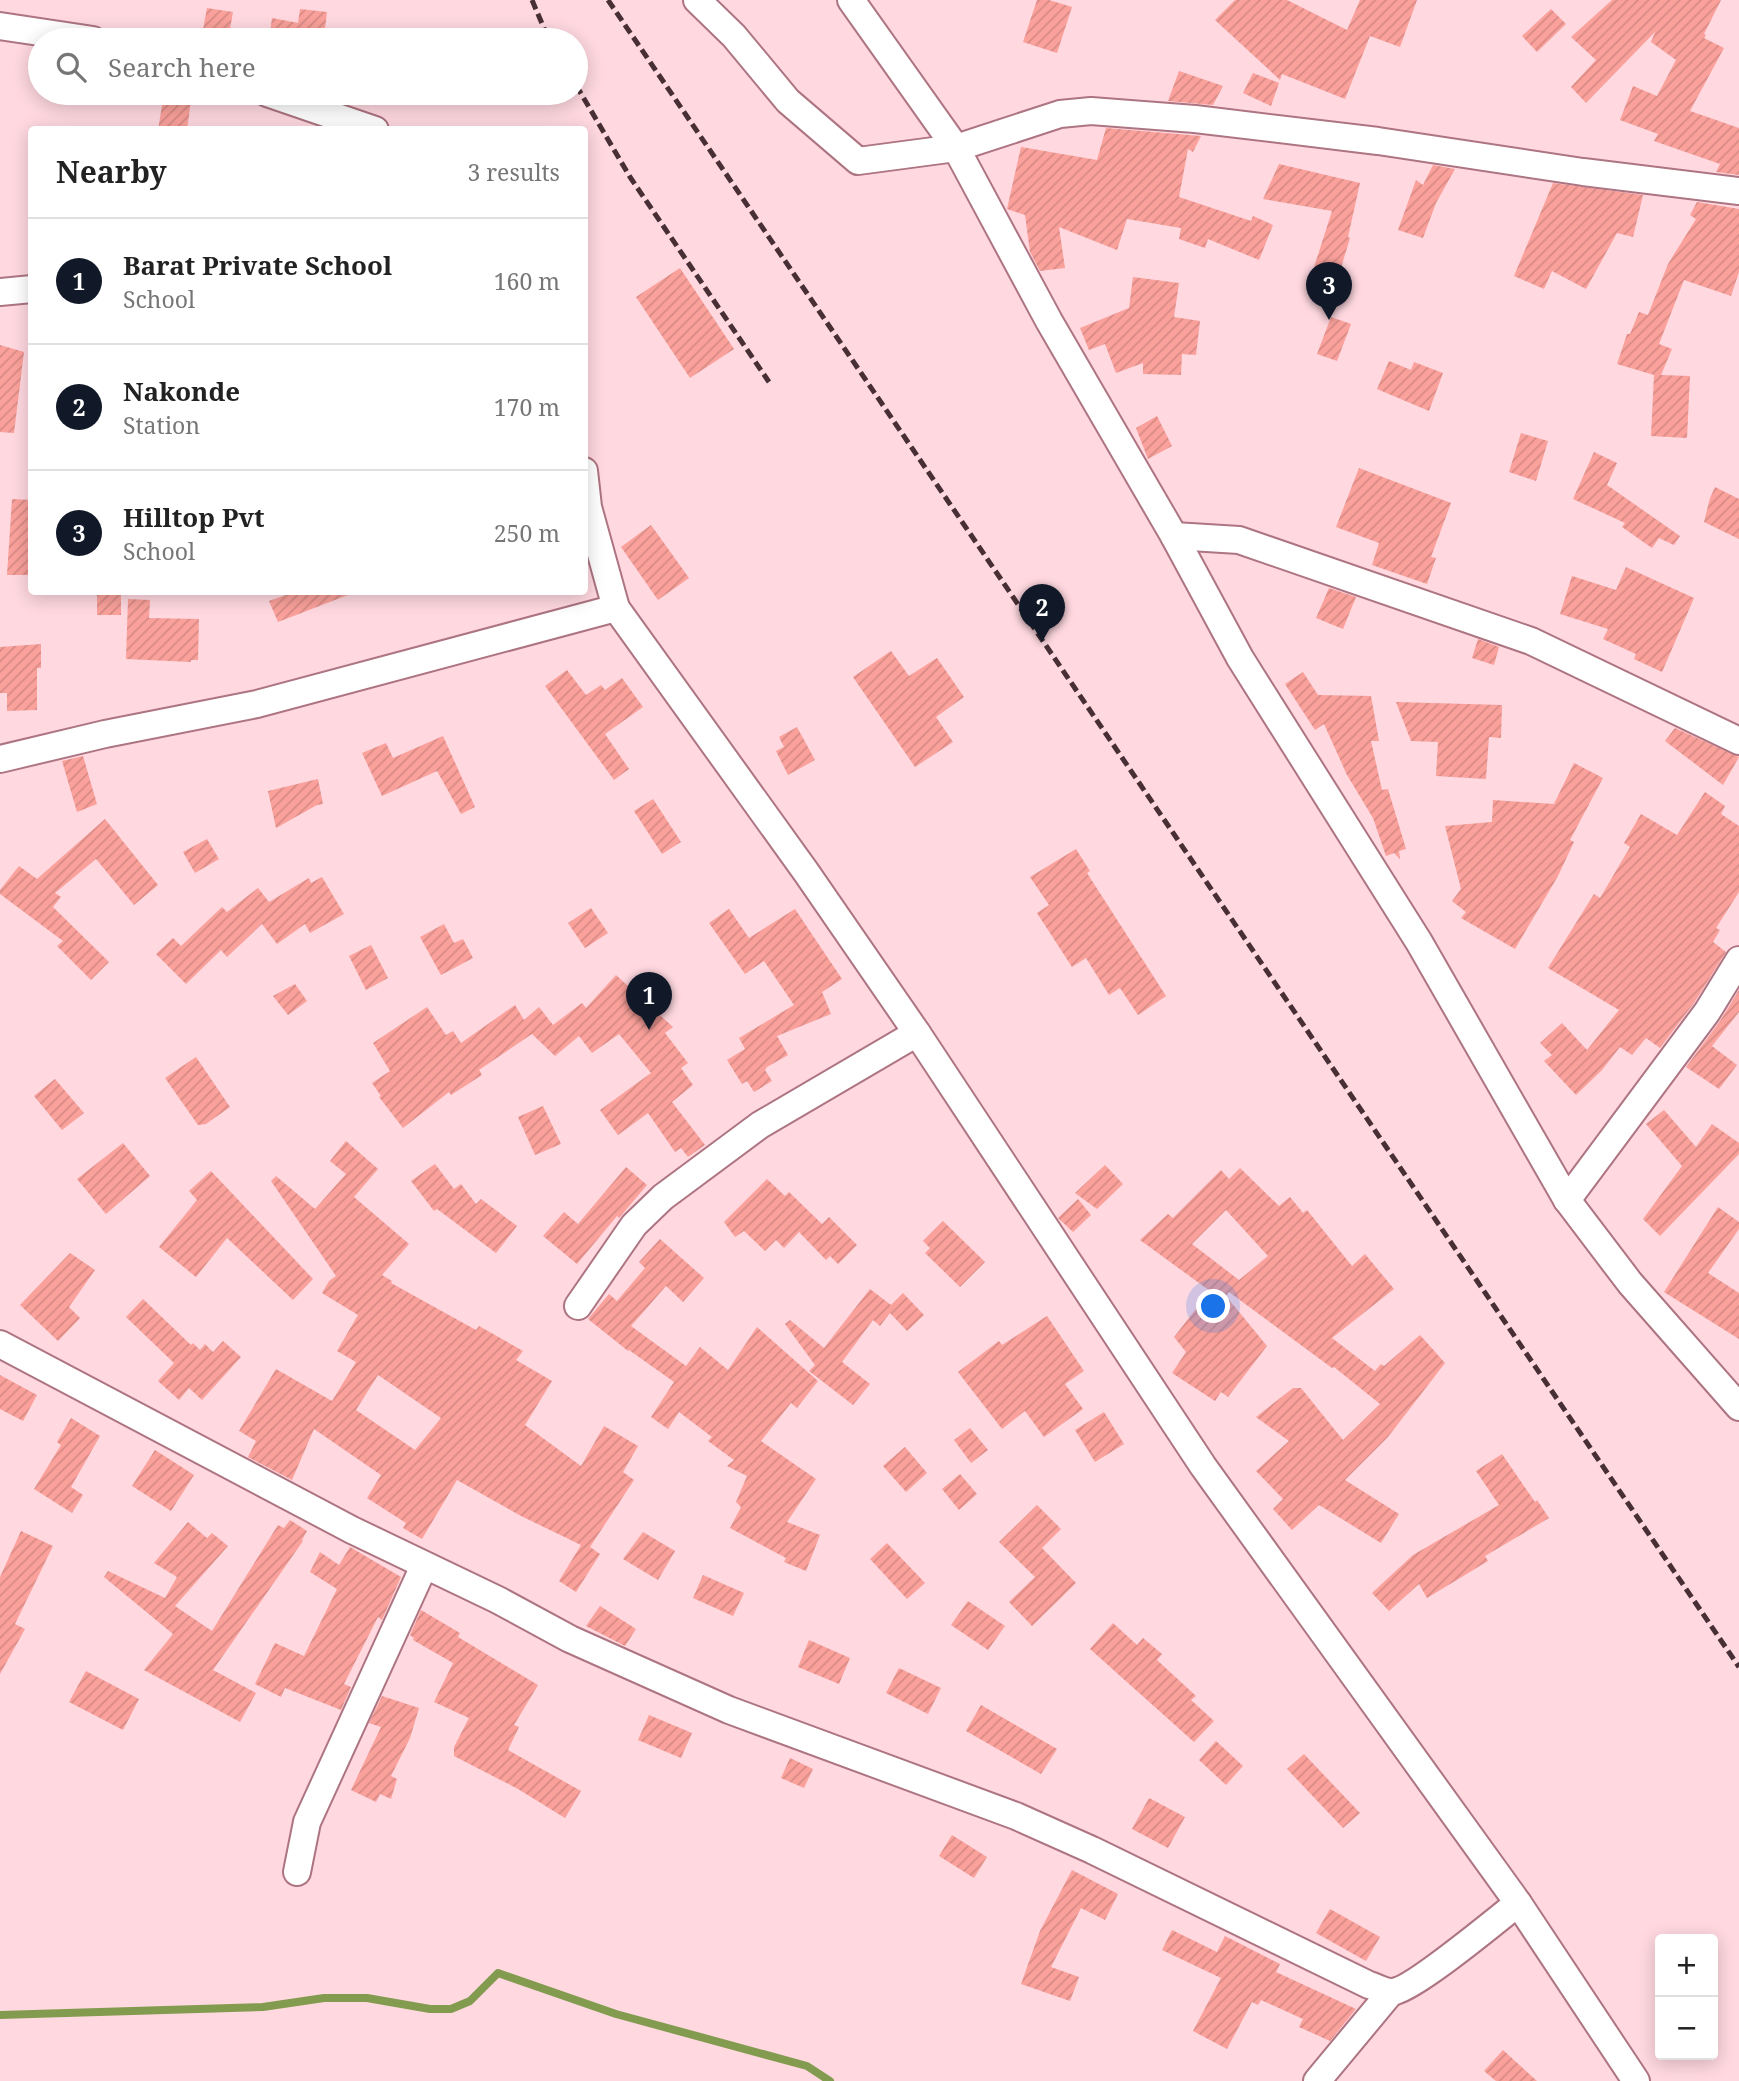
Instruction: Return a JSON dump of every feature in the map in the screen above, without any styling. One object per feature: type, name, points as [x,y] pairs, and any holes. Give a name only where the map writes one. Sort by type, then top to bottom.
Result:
[{"type":"street","points":[[697,0],[734,36],[788,101],[858,161],[956,148],[1060,114],[1091,110],[1195,118],[1739,191]]},
{"type":"street","points":[[851,0],[956,148],[1049,321],[1174,536],[1240,658],[1419,942],[1567,1200],[1630,1283],[1739,1407]]},
{"type":"street","points":[[0,26],[28,30]]},
{"type":"street","points":[[302,105],[363,126]]},
{"type":"street","points":[[0,292],[28,289]]},
{"type":"street","points":[[588,507],[616,608],[806,872],[917,1033],[1203,1466],[1518,1903],[1636,2081]]},
{"type":"street","points":[[1174,536],[1239,541],[1531,641],[1739,741]]},
{"type":"street","points":[[0,759],[105,734],[257,704],[616,608]]},
{"type":"street","points":[[1567,1200],[1707,1012],[1739,960]]},
{"type":"street","points":[[578,1306],[634,1225],[663,1197],[760,1125],[917,1033]]},
{"type":"street","points":[[0,1344],[352,1530],[498,1600],[570,1639],[729,1710],[1016,1816],[1369,1985],[1391,1992],[1404,1989],[1466,1945],[1518,1903]]},
{"type":"street","points":[[297,1872],[307,1822],[424,1566]]},
{"type":"street","points":[[1317,2081],[1391,1992]]},
{"type":"building","points":[[1037,0],[1049,0],[1072,7],[1057,53],[1023,42]]},
{"type":"building","points":[[1235,0],[1287,0],[1347,30],[1360,0],[1417,0],[1400,47],[1370,36],[1345,99],[1282,74],[1280,80],[1215,20]]},
{"type":"building","points":[[1612,0],[1721,0],[1704,38],[1724,48],[1690,111],[1739,128],[1739,175],[1716,172],[1720,164],[1654,141],[1658,134],[1620,120],[1633,86],[1657,96],[1676,60],[1651,42],[1655,32],[1586,103],[1571,87],[1596,60],[1571,37]]},
{"type":"building","points":[[207,8],[233,12],[230,28],[203,28]]},
{"type":"building","points":[[300,9],[327,12],[325,28],[271,28],[272,18],[298,23]]},
{"type":"building","points":[[1551,9],[1566,24],[1537,52],[1522,36]]},
{"type":"building","points":[[1179,71],[1223,86],[1213,105],[1168,101]]},
{"type":"building","points":[[1253,73],[1279,83],[1271,106],[1243,93]]},
{"type":"building","points":[[162,105],[190,105],[188,126],[159,126]]},
{"type":"building","points":[[1106,128],[1201,136],[1193,152],[1188,149],[1179,197],[1251,221],[1253,216],[1273,225],[1259,260],[1208,239],[1205,248],[1179,239],[1181,228],[1127,219],[1117,250],[1059,227],[1065,268],[1040,271],[1030,252],[1025,215],[1007,209],[1021,147],[1097,160]]},
{"type":"building","points":[[1279,164],[1360,183],[1348,237],[1350,238],[1334,291],[1309,283],[1332,211],[1263,199]]},
{"type":"building","points":[[1433,165],[1455,169],[1436,203],[1423,238],[1398,230],[1416,180],[1423,185]]},
{"type":"building","points":[[1553,183],[1643,195],[1633,237],[1617,233],[1586,289],[1552,271],[1544,289],[1514,276]]},
{"type":"building","points":[[1697,202],[1739,209],[1739,272],[1731,296],[1684,280],[1659,344],[1672,349],[1661,375],[1690,376],[1687,438],[1651,436],[1654,375],[1617,364],[1627,334],[1630,334],[1639,312],[1648,315],[1668,264],[1696,219],[1690,215]]},
{"type":"building","points":[[680,268],[734,349],[690,378],[636,297]]},
{"type":"building","points":[[1133,277],[1179,283],[1174,317],[1200,321],[1196,355],[1182,354],[1181,375],[1143,374],[1143,363],[1116,373],[1105,344],[1089,350],[1080,328],[1129,308]]},
{"type":"building","points":[[1331,317],[1351,324],[1337,361],[1317,354]]},
{"type":"building","points":[[0,345],[24,352],[14,433],[0,432]]},
{"type":"building","points":[[1389,361],[1411,370],[1414,362],[1443,373],[1429,411],[1377,389]]},
{"type":"building","points":[[1157,416],[1172,446],[1148,459],[1136,428]]},
{"type":"building","points":[[1521,433],[1548,441],[1536,481],[1509,472]]},
{"type":"building","points":[[1594,452],[1617,463],[1607,485],[1680,536],[1674,545],[1659,538],[1652,548],[1622,527],[1625,523],[1573,499]]},
{"type":"building","points":[[1359,468],[1451,503],[1431,557],[1436,558],[1427,584],[1372,565],[1379,543],[1336,527]]},
{"type":"building","points":[[1715,487],[1739,499],[1739,539],[1704,522]]},
{"type":"building","points":[[12,499],[28,500],[28,575],[7,575]]},
{"type":"building","points":[[651,525],[689,578],[658,600],[621,547]]},
{"type":"building","points":[[1626,567],[1694,598],[1662,672],[1634,659],[1636,654],[1603,639],[1608,629],[1560,614],[1572,576],[1616,590]]},
{"type":"building","points":[[1329,588],[1356,597],[1343,629],[1316,618]]},
{"type":"building","points":[[97,595],[121,595],[121,615],[97,615]]},
{"type":"building","points":[[286,595],[348,595],[278,622],[269,601]]},
{"type":"building","points":[[128,599],[150,600],[149,618],[199,619],[198,660],[126,659]]},
{"type":"building","points":[[1478,639],[1499,647],[1494,665],[1472,658]]},
{"type":"building","points":[[41,644],[41,668],[37,668],[37,710],[7,711],[7,693],[0,693],[0,647]]},
{"type":"building","points":[[891,651],[909,676],[937,658],[964,697],[936,717],[953,742],[915,767],[853,677]]},
{"type":"building","points":[[567,670],[586,695],[601,685],[605,690],[622,678],[643,707],[605,734],[629,769],[614,780],[545,686]]},
{"type":"building","points":[[1303,672],[1318,695],[1371,696],[1379,741],[1371,741],[1382,790],[1388,789],[1406,849],[1399,851],[1400,859],[1394,853],[1386,856],[1373,818],[1347,775],[1324,724],[1315,730],[1285,684]]},
{"type":"building","points":[[1396,702],[1502,705],[1501,738],[1489,737],[1486,779],[1436,776],[1438,742],[1411,741]]},
{"type":"building","points":[[797,727],[815,760],[788,775],[776,751],[784,747],[779,737]]},
{"type":"building","points":[[1675,728],[1739,757],[1723,785],[1665,741]]},
{"type":"building","points":[[443,736],[475,807],[461,814],[437,771],[382,796],[362,753],[386,743],[393,758]]},
{"type":"building","points":[[83,756],[97,804],[77,812],[62,761]]},
{"type":"building","points":[[1574,763],[1603,778],[1570,840],[1574,842],[1558,876],[1515,949],[1461,918],[1466,912],[1452,901],[1461,889],[1445,826],[1492,822],[1493,800],[1554,804]]},
{"type":"building","points":[[318,779],[323,804],[276,828],[268,791]]},
{"type":"building","points":[[1705,792],[1725,806],[1721,814],[1739,826],[1739,892],[1716,928],[1720,930],[1713,942],[1726,952],[1694,1003],[1660,1048],[1646,1038],[1632,1055],[1620,1047],[1602,1070],[1576,1095],[1544,1061],[1552,1055],[1540,1043],[1562,1023],[1587,1050],[1619,1010],[1548,968],[1594,894],[1600,898],[1630,847],[1624,843],[1641,814],[1677,835]]},
{"type":"building","points":[[653,799],[681,842],[662,854],[634,811]]},
{"type":"building","points":[[105,819],[158,885],[134,905],[96,859],[55,893],[61,897],[53,907],[109,962],[91,980],[57,946],[63,941],[0,894],[0,890],[19,866],[37,879]]},
{"type":"building","points":[[207,839],[219,859],[195,873],[183,852]]},
{"type":"building","points":[[1076,849],[1090,871],[1087,873],[1166,996],[1138,1015],[1120,988],[1109,995],[1086,958],[1072,967],[1037,913],[1049,905],[1030,877]]},
{"type":"building","points":[[322,877],[344,914],[310,933],[305,924],[277,944],[262,924],[227,957],[221,950],[186,984],[156,954],[173,938],[181,946],[222,907],[227,912],[258,888],[269,902],[309,878],[311,883]]},
{"type":"building","points":[[591,908],[608,933],[585,948],[568,923]]},
{"type":"building","points":[[729,909],[749,938],[795,909],[842,979],[822,992],[831,1014],[777,1036],[788,1055],[767,1067],[765,1070],[772,1081],[754,1092],[747,1081],[742,1084],[727,1060],[745,1049],[739,1038],[794,1005],[764,961],[745,974],[709,923]]},
{"type":"building","points":[[444,924],[454,943],[463,939],[473,958],[441,975],[420,937]]},
{"type":"building","points":[[371,945],[388,978],[366,990],[349,956]]},
{"type":"building","points":[[616,975],[673,1027],[665,1033],[688,1063],[681,1068],[693,1085],[672,1102],[705,1145],[688,1157],[681,1148],[675,1152],[648,1113],[618,1135],[600,1110],[651,1073],[619,1034],[592,1053],[579,1036],[555,1056],[532,1034],[479,1070],[482,1075],[451,1095],[449,1092],[403,1128],[379,1097],[381,1096],[372,1083],[390,1071],[373,1043],[427,1007],[446,1035],[453,1031],[461,1043],[515,1005],[524,1020],[539,1007],[553,1025],[582,1003],[586,1008]]},
{"type":"building","points":[[295,984],[307,1001],[288,1015],[273,996]]},
{"type":"building","points":[[1739,990],[1739,1012],[1712,1046],[1737,1065],[1719,1089],[1686,1067]]},
{"type":"building","points":[[196,1057],[230,1107],[206,1124],[198,1125],[165,1078]]},
{"type":"building","points":[[55,1079],[84,1113],[62,1130],[34,1096]]},
{"type":"building","points":[[543,1106],[561,1144],[535,1155],[518,1117]]},
{"type":"building","points":[[1664,1110],[1696,1147],[1712,1124],[1739,1143],[1739,1154],[1660,1236],[1643,1219],[1682,1166],[1646,1124]]},
{"type":"building","points":[[346,1141],[378,1169],[354,1197],[409,1244],[382,1275],[392,1281],[391,1283],[476,1330],[479,1326],[523,1351],[516,1360],[552,1381],[525,1425],[581,1466],[604,1426],[638,1446],[623,1472],[634,1480],[590,1547],[600,1554],[576,1592],[559,1581],[581,1545],[521,1516],[457,1480],[422,1539],[403,1528],[406,1523],[367,1498],[381,1475],[314,1429],[292,1480],[248,1457],[256,1441],[239,1431],[276,1369],[332,1401],[356,1362],[337,1351],[358,1315],[322,1293],[329,1281],[336,1276],[271,1181],[276,1176],[315,1209],[346,1174],[330,1161]],"holes":[[[378,1375],[441,1418],[415,1450],[356,1410]]]},
{"type":"building","points":[[123,1143],[150,1176],[106,1214],[77,1179]]},
{"type":"building","points":[[435,1164],[454,1189],[461,1184],[476,1204],[481,1199],[517,1226],[496,1253],[437,1209],[434,1211],[411,1181]]},
{"type":"building","points":[[1105,1165],[1123,1184],[1097,1209],[1075,1193]]},
{"type":"building","points":[[626,1167],[647,1185],[577,1264],[543,1236],[564,1212],[578,1224]]},
{"type":"building","points":[[1240,1168],[1279,1206],[1290,1197],[1303,1213],[1307,1210],[1352,1266],[1365,1254],[1394,1289],[1332,1338],[1375,1371],[1420,1335],[1445,1363],[1388,1437],[1345,1480],[1399,1514],[1381,1543],[1319,1505],[1292,1530],[1273,1509],[1283,1499],[1256,1471],[1289,1441],[1256,1417],[1293,1388],[1301,1388],[1343,1440],[1380,1404],[1334,1367],[1229,1292],[1226,1296],[1267,1346],[1228,1397],[1221,1392],[1215,1401],[1172,1373],[1186,1352],[1174,1337],[1210,1291],[1140,1240],[1168,1214],[1173,1218],[1221,1170],[1229,1179]],"holes":[[[1226,1210],[1268,1256],[1239,1280],[1192,1244]]]},
{"type":"building","points":[[211,1171],[313,1279],[293,1300],[227,1238],[196,1277],[159,1247],[197,1200],[189,1191]]},
{"type":"building","points":[[767,1179],[785,1196],[789,1192],[822,1224],[829,1217],[857,1245],[838,1264],[830,1256],[826,1260],[799,1232],[784,1248],[776,1240],[765,1251],[744,1231],[735,1237],[724,1222]]},
{"type":"building","points":[[1078,1199],[1091,1215],[1073,1232],[1058,1218]]},
{"type":"building","points":[[1718,1207],[1739,1222],[1739,1229],[1708,1273],[1739,1293],[1739,1339],[1664,1292]]},
{"type":"building","points":[[943,1221],[985,1262],[960,1287],[925,1253],[930,1248],[923,1241]]},
{"type":"building","points":[[660,1239],[704,1278],[683,1302],[666,1286],[631,1326],[686,1366],[700,1347],[728,1370],[757,1327],[818,1381],[797,1408],[791,1403],[761,1441],[816,1479],[787,1522],[820,1535],[806,1571],[784,1562],[786,1558],[730,1528],[741,1507],[736,1502],[747,1476],[727,1466],[734,1460],[708,1441],[712,1437],[679,1412],[668,1429],[651,1417],[674,1382],[628,1351],[588,1319],[609,1294],[617,1301],[645,1268],[639,1262]]},
{"type":"building","points":[[70,1253],[95,1270],[69,1307],[80,1318],[58,1341],[20,1305]]},
{"type":"building","points":[[870,1289],[891,1305],[903,1293],[924,1315],[907,1331],[890,1313],[880,1326],[873,1320],[842,1362],[870,1384],[853,1405],[809,1371],[815,1365],[785,1324],[790,1320],[824,1348]]},
{"type":"building","points":[[143,1299],[191,1345],[193,1343],[200,1350],[205,1344],[213,1352],[223,1341],[241,1357],[202,1400],[189,1388],[179,1400],[158,1381],[174,1363],[126,1317]]},
{"type":"building","points":[[1047,1316],[1084,1371],[1065,1384],[1083,1409],[1044,1437],[1025,1411],[1002,1429],[958,1372],[999,1341],[1002,1345]]},
{"type":"building","points":[[0,1375],[37,1395],[23,1421],[0,1409]]},
{"type":"building","points":[[1104,1412],[1124,1444],[1095,1462],[1075,1430]]},
{"type":"building","points":[[71,1418],[100,1436],[71,1487],[83,1495],[72,1513],[34,1489],[61,1445],[57,1442]]},
{"type":"building","points":[[970,1428],[988,1450],[971,1463],[954,1440]]},
{"type":"building","points":[[905,1447],[927,1473],[906,1492],[883,1466]]},
{"type":"building","points":[[155,1450],[194,1475],[171,1511],[132,1486]]},
{"type":"building","points":[[1502,1454],[1549,1518],[1485,1556],[1488,1561],[1427,1598],[1419,1584],[1389,1611],[1372,1593],[1413,1555],[1499,1505],[1476,1471]]},
{"type":"building","points":[[960,1474],[977,1494],[959,1510],[942,1489]]},
{"type":"building","points":[[1037,1505],[1061,1529],[1042,1548],[1076,1583],[1032,1626],[1009,1602],[1035,1577],[999,1542]]},
{"type":"building","points":[[290,1520],[307,1531],[303,1541],[213,1670],[256,1693],[240,1722],[144,1670],[173,1634],[104,1577],[108,1571],[165,1598],[177,1577],[154,1563],[188,1522],[207,1538],[212,1533],[228,1546],[175,1606],[212,1631],[278,1525],[284,1528]]},
{"type":"building","points":[[21,1531],[53,1546],[15,1624],[25,1629],[0,1674],[0,1577]]},
{"type":"building","points":[[643,1532],[675,1551],[658,1580],[623,1559]]},
{"type":"building","points":[[887,1543],[925,1583],[907,1599],[870,1559]]},
{"type":"building","points":[[350,1547],[401,1577],[382,1620],[378,1617],[344,1684],[351,1687],[341,1710],[285,1688],[281,1697],[255,1684],[275,1643],[304,1656],[337,1589],[310,1572],[320,1552],[339,1565]]},
{"type":"building","points":[[703,1575],[744,1593],[733,1616],[693,1598]]},
{"type":"building","points":[[968,1601],[1005,1626],[988,1650],[951,1625]]},
{"type":"building","points":[[600,1606],[636,1629],[625,1646],[586,1626]]},
{"type":"building","points":[[421,1610],[460,1633],[458,1637],[538,1685],[514,1725],[519,1727],[508,1750],[581,1791],[565,1818],[518,1789],[454,1756],[454,1747],[469,1718],[434,1702],[453,1663],[413,1640],[410,1635]]},
{"type":"building","points":[[1113,1623],[1137,1645],[1143,1638],[1162,1654],[1157,1660],[1196,1696],[1191,1700],[1214,1721],[1194,1742],[1090,1649]]},
{"type":"building","points":[[809,1640],[850,1658],[839,1684],[798,1667]]},
{"type":"building","points":[[899,1668],[941,1688],[928,1714],[886,1693]]},
{"type":"building","points":[[86,1671],[139,1699],[123,1730],[69,1702]]},
{"type":"building","points":[[382,1696],[419,1708],[410,1738],[391,1776],[397,1779],[391,1799],[380,1794],[376,1802],[351,1790],[381,1727],[369,1723]]},
{"type":"building","points":[[981,1705],[1057,1749],[1041,1774],[966,1731]]},
{"type":"building","points":[[649,1715],[692,1733],[681,1758],[638,1740]]},
{"type":"building","points":[[1216,1741],[1243,1766],[1226,1785],[1199,1760]]},
{"type":"building","points":[[1304,1754],[1360,1813],[1343,1828],[1287,1769]]},
{"type":"building","points":[[790,1758],[813,1769],[804,1788],[781,1778]]},
{"type":"building","points":[[1149,1798],[1185,1817],[1168,1848],[1132,1829]]},
{"type":"building","points":[[952,1835],[987,1857],[974,1878],[939,1856]]},
{"type":"building","points":[[1072,1870],[1118,1894],[1105,1920],[1081,1908],[1051,1967],[1079,1977],[1070,2001],[1021,1984],[1040,1931]]},
{"type":"building","points":[[1330,1909],[1380,1937],[1366,1961],[1316,1933]]},
{"type":"building","points":[[1172,1930],[1217,1952],[1225,1936],[1280,1964],[1276,1972],[1356,2009],[1330,2041],[1299,2027],[1303,2019],[1261,2000],[1258,2005],[1252,2002],[1227,2049],[1193,2031],[1221,1978],[1162,1950]]},
{"type":"building","points":[[1503,2050],[1537,2081],[1496,2081],[1484,2071]]},
{"type":"waterway","points":[[0,2015],[263,2007],[324,1998],[367,1998],[430,2009],[451,2009],[470,2001],[498,1973],[616,2014],[807,2066],[830,2081]]},
{"type":"railway","points":[[532,0],[544,28]]},
{"type":"railway","points":[[608,0],[1739,1667]]},
{"type":"railway","points":[[588,105],[630,177],[769,382]]},
{"type":"place","name":"Hilltop Pvt","points":[[1329,320]]},
{"type":"place","name":"Nakonde","points":[[1042,642]]},
{"type":"place","name":"Barat Private School","points":[[649,1030]]}]
